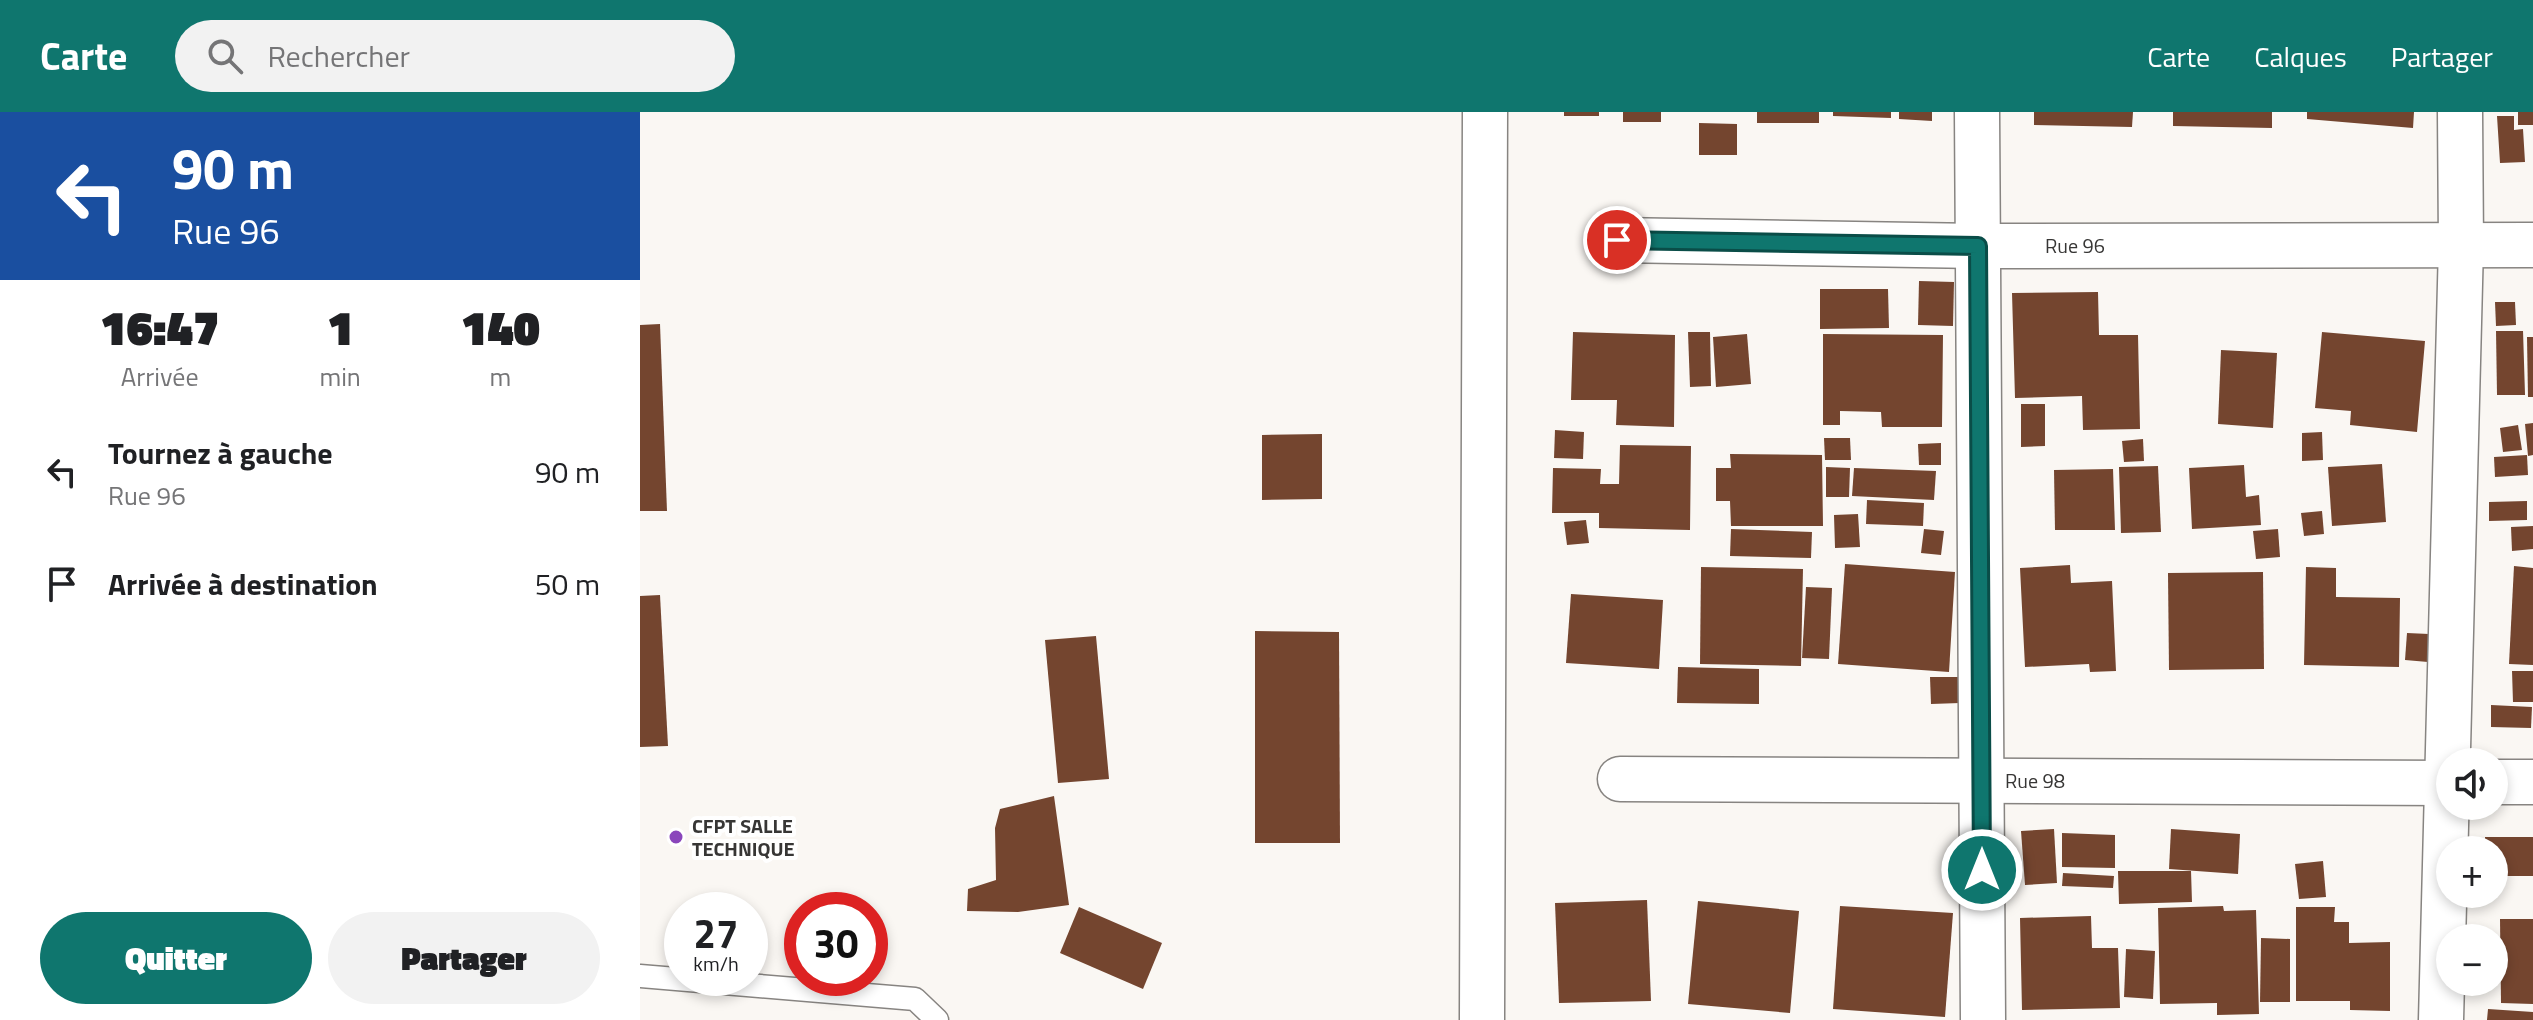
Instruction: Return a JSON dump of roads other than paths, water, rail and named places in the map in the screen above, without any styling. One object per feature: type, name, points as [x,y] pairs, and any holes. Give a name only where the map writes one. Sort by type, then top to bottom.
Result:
[{"type":"street","points":[[1482,1020],[1485,112]]},
{"type":"street","points":[[1977,112],[1983,1020]]},
{"type":"street","points":[[2450,748],[2461,245],[2460,112]]},
{"type":"street","name":"Rue 96","points":[[1617,240],[1978,246],[2533,245]]},
{"type":"street","name":"Rue 98","points":[[1620,779],[2436,783]]},
{"type":"street","points":[[2508,782],[2533,782]]},
{"type":"street","points":[[2441,1020],[2448,820]]},
{"type":"lane","points":[[640,976],[915,999],[937,1020]]},
{"type":"place","name":"CFPT SALLE TECHNIQUE","points":[[676,837]]}]
